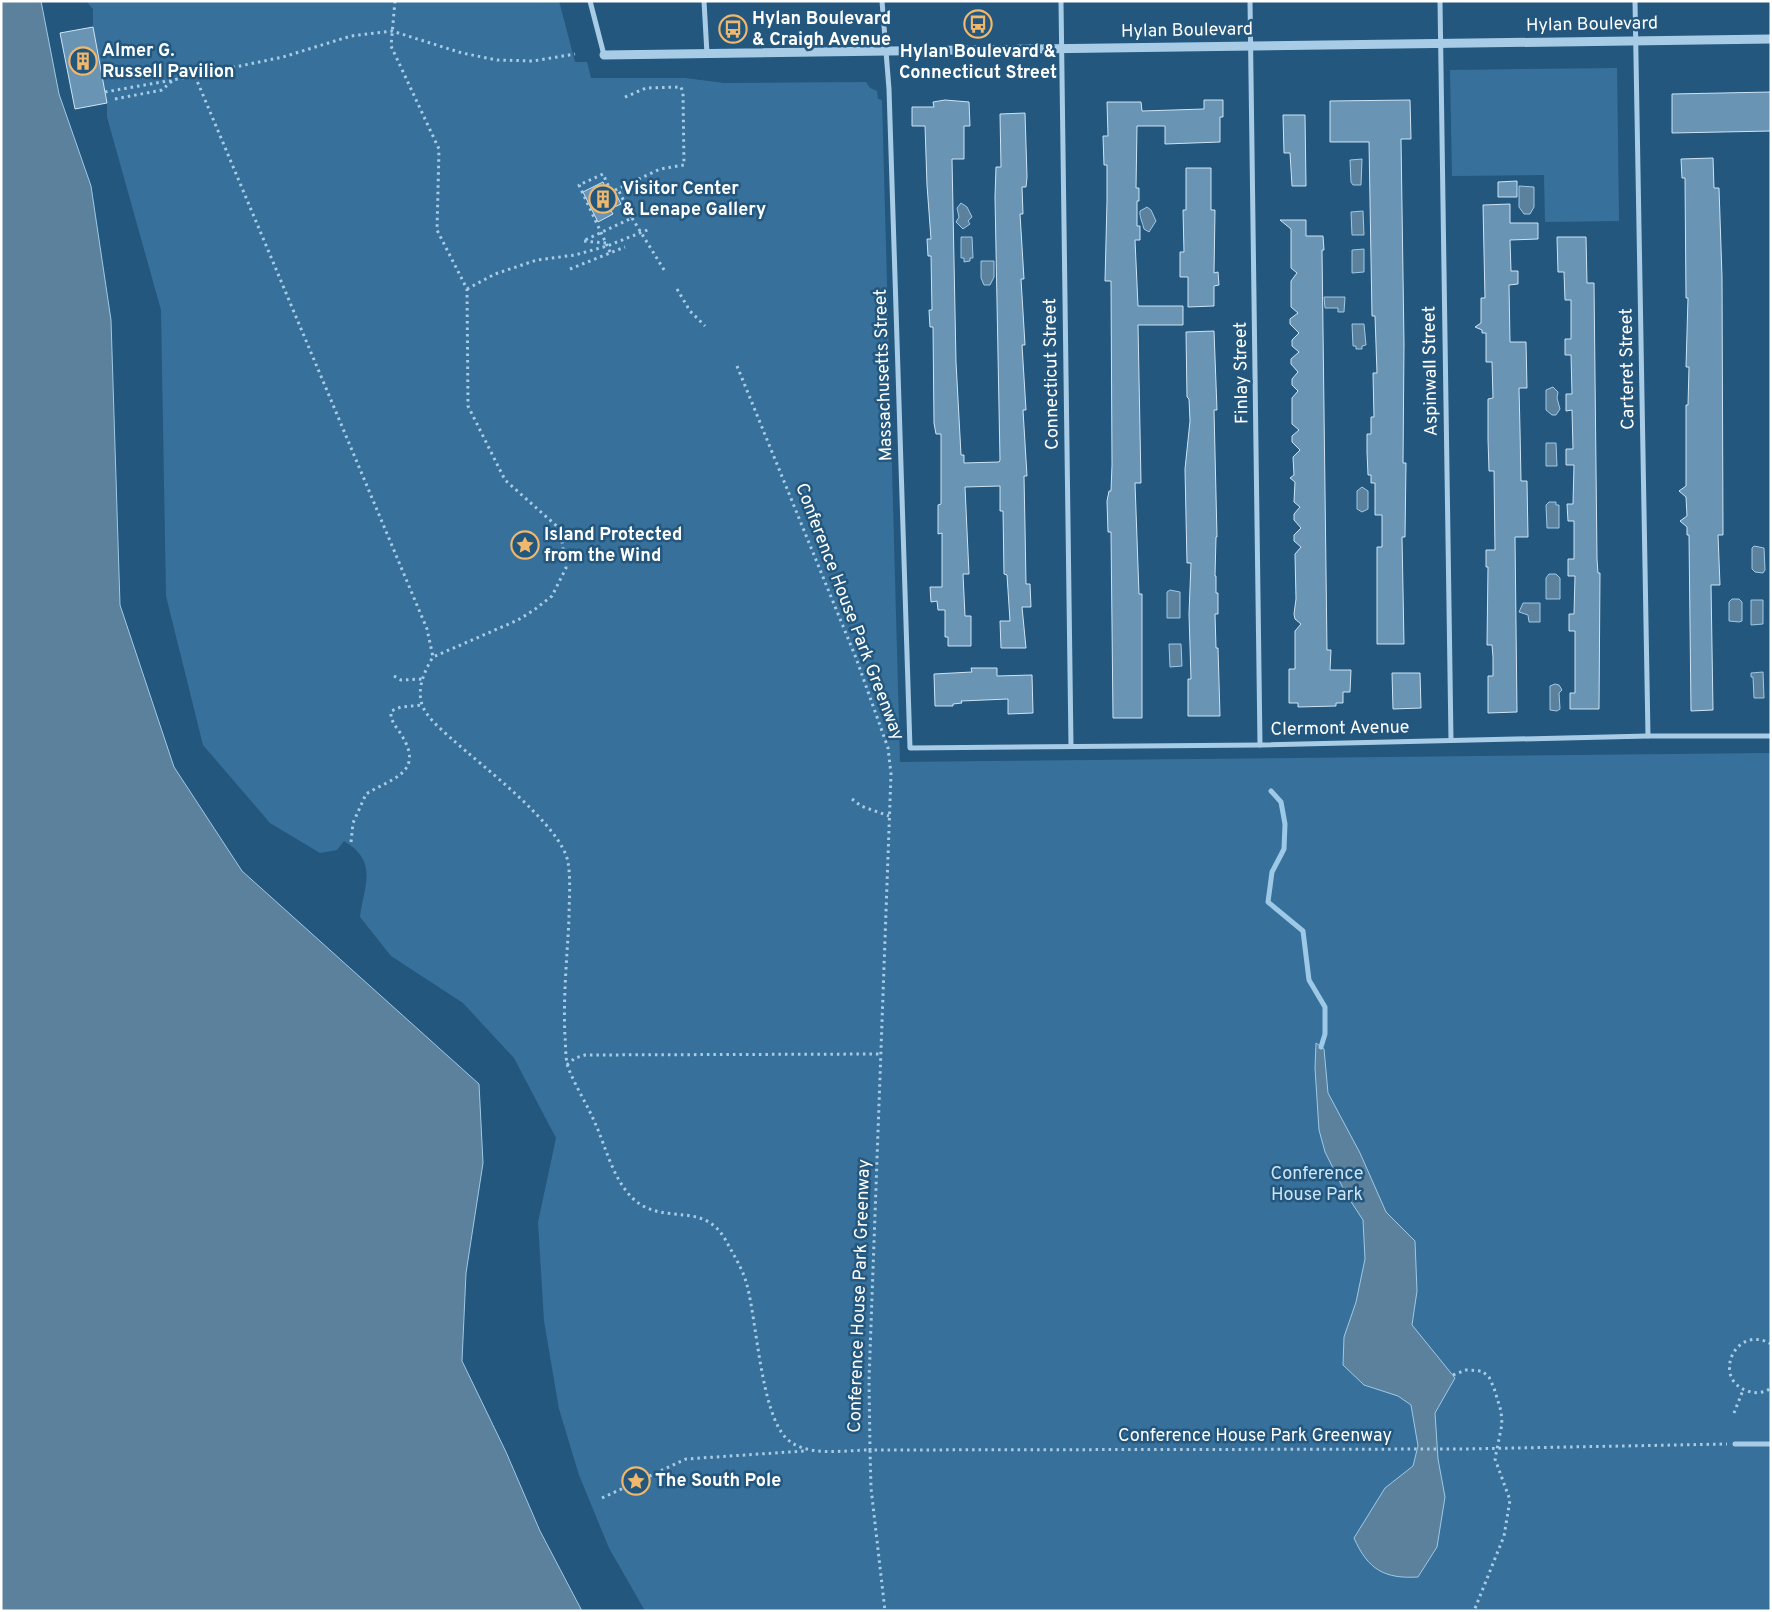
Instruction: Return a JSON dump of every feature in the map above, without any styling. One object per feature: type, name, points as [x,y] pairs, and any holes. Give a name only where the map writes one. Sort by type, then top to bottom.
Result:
[{"type":"street","points":[[590,1],[604,55]]},
{"type":"street","points":[[704,1],[707,55]]},
{"type":"street","name":"Massachusetts Street","points":[[882,1],[891,174],[910,748]]},
{"type":"street","name":"Connecticut Street","points":[[1061,1],[1071,746]]},
{"type":"street","name":"Finlay Street","points":[[1250,1],[1260,745]]},
{"type":"street","name":"Aspinwall Street","points":[[1440,1],[1451,740]]},
{"type":"street","name":"Carteret Street","points":[[1635,1],[1648,736]]},
{"type":"street","name":"Hylan Boulevard","points":[[604,55],[1771,39]]},
{"type":"street","name":"Clermont Avenue","points":[[910,748],[1260,745],[1648,736],[1771,736]]},
{"type":"street","points":[[1735,1444],[1771,1444]]},
{"type":"path","points":[[395,1],[391,46],[439,149],[437,230],[467,289],[468,406],[505,480],[560,529],[566,568],[552,596],[534,610],[518,620],[433,657],[423,679],[423,705],[443,732],[535,813],[559,843],[568,860],[570,893],[564,1021],[567,1065],[596,1123],[607,1157],[616,1174],[634,1198],[643,1206],[703,1218],[714,1224],[723,1236],[746,1283],[773,1417],[788,1440],[805,1450]]},
{"type":"path","points":[[105,92],[195,76],[283,57],[351,36],[392,31],[462,53],[497,60],[533,61],[575,54]]},
{"type":"path","points":[[195,76],[423,620],[433,657]]},
{"type":"path","points":[[115,99],[162,90],[173,80]]},
{"type":"path","points":[[610,252],[579,186],[603,174],[610,193],[660,169],[684,165],[683,93],[681,87],[646,88],[623,98]]},
{"type":"path","points":[[618,189],[640,233],[666,273]]},
{"type":"path","points":[[607,244],[584,242],[584,239],[632,218]]},
{"type":"path","points":[[467,289],[495,274],[537,260],[575,255],[650,229]]},
{"type":"path","points":[[570,268],[625,247]]},
{"type":"path","points":[[677,289],[690,311],[706,326]]},
{"type":"path","name":"Conference House Park Greenway","points":[[737,366],[856,658],[888,748],[891,774],[869,1380],[870,1450],[1441,1449],[1735,1444]]},
{"type":"path","points":[[394,676],[401,680],[423,679]]},
{"type":"path","points":[[351,842],[353,823],[366,794],[396,779],[405,772],[409,764],[406,743],[393,723],[391,712],[401,707],[423,705]]},
{"type":"path","points":[[852,799],[861,806],[889,816]]},
{"type":"path","points":[[567,1065],[575,1058],[585,1055],[881,1054]]},
{"type":"path","points":[[1771,1344],[1760,1340],[1751,1340],[1735,1349],[1729,1366],[1731,1376],[1743,1390],[1759,1393],[1771,1388]]},
{"type":"path","points":[[1453,1375],[1474,1369],[1482,1371],[1489,1377],[1501,1411],[1502,1424],[1496,1448],[1496,1459],[1510,1500],[1504,1536],[1474,1611]]},
{"type":"path","points":[[1734,1413],[1743,1390]]},
{"type":"path","points":[[602,1498],[686,1459],[805,1450],[870,1450],[871,1488],[886,1611]]},
{"type":"green space","name":"Conference House Park","points":[[86,1],[559,1],[575,62],[587,62],[591,78],[685,78],[724,83],[866,82],[870,88],[877,91],[878,99],[882,100],[900,762],[1771,753],[1771,1611],[645,1611],[609,1548],[579,1475],[559,1409],[544,1321],[538,1222],[556,1138],[514,1058],[463,1003],[391,956],[360,917],[367,875],[362,857],[355,849],[344,841],[337,850],[320,853],[270,823],[203,745],[166,596],[161,310],[107,117],[107,103],[75,109],[60,33],[93,27],[93,9]]},
{"type":"green space","points":[[1617,68],[1619,221],[1545,222],[1544,175],[1452,176],[1450,70]]},
{"type":"shaded area","points":[[1,1],[41,1],[59,94],[91,186],[111,320],[120,605],[174,767],[242,871],[479,1084],[483,1163],[466,1273],[462,1361],[506,1452],[540,1531],[582,1611],[1,1611]]},
{"type":"shaded area","points":[[1362,159],[1361,185],[1353,185],[1351,182],[1350,160]]},
{"type":"shaded area","points":[[1519,186],[1534,187],[1534,207],[1530,214],[1524,214],[1519,207]]},
{"type":"shaded area","points":[[961,203],[967,207],[972,217],[968,221],[970,224],[963,229],[956,222],[959,217],[957,208]]},
{"type":"shaded area","points":[[1147,207],[1151,210],[1156,221],[1149,232],[1144,229],[1140,213],[1140,211]]},
{"type":"shaded area","points":[[1363,211],[1364,235],[1352,235],[1351,212]]},
{"type":"shaded area","points":[[961,237],[972,237],[973,258],[970,258],[970,261],[964,262],[964,258],[961,258]]},
{"type":"shaded area","points":[[1364,249],[1364,272],[1352,273],[1352,250]]},
{"type":"shaded area","points":[[981,261],[994,261],[994,277],[990,285],[984,285],[981,278]]},
{"type":"shaded area","points":[[1324,297],[1345,297],[1344,312],[1338,312],[1338,308],[1325,308]]},
{"type":"shaded area","points":[[1352,324],[1364,324],[1366,345],[1362,346],[1362,349],[1356,349],[1356,346],[1353,346]]},
{"type":"shaded area","points":[[1553,387],[1558,392],[1557,398],[1560,409],[1556,415],[1552,415],[1546,410],[1546,390]]},
{"type":"shaded area","points":[[1546,443],[1556,443],[1557,466],[1546,466]]},
{"type":"shaded area","points":[[1362,487],[1368,491],[1368,509],[1362,512],[1357,509],[1357,491]]},
{"type":"shaded area","points":[[1549,502],[1556,502],[1556,505],[1559,505],[1559,528],[1547,528],[1546,505]]},
{"type":"shaded area","points":[[1754,546],[1764,548],[1765,570],[1763,573],[1755,572],[1752,569],[1752,548]]},
{"type":"shaded area","points":[[1549,574],[1556,574],[1560,578],[1560,599],[1546,599],[1546,578]]},
{"type":"shaded area","points":[[1170,590],[1180,592],[1180,618],[1167,618],[1167,592]]},
{"type":"shaded area","points":[[1732,599],[1739,599],[1742,602],[1742,621],[1729,621],[1729,602]]},
{"type":"shaded area","points":[[1751,600],[1763,600],[1763,624],[1751,625]]},
{"type":"shaded area","points":[[1523,603],[1540,603],[1540,622],[1529,622],[1528,615],[1519,612]]},
{"type":"shaded area","points":[[1169,644],[1181,644],[1182,666],[1170,667]]},
{"type":"shaded area","points":[[1763,672],[1764,698],[1754,698],[1753,677],[1751,677],[1751,673]]},
{"type":"shaded area","points":[[1559,685],[1562,690],[1559,693],[1560,709],[1557,711],[1550,710],[1550,686]]},
{"type":"shaded area","points":[[1316,1043],[1324,1049],[1328,1093],[1360,1153],[1386,1212],[1415,1241],[1417,1291],[1412,1325],[1455,1378],[1435,1413],[1438,1459],[1445,1497],[1437,1547],[1418,1577],[1396,1576],[1379,1570],[1365,1558],[1354,1538],[1385,1488],[1413,1466],[1418,1446],[1411,1405],[1398,1396],[1364,1385],[1343,1365],[1344,1337],[1356,1302],[1365,1259],[1363,1220],[1346,1194],[1325,1152],[1319,1130],[1315,1068]]},
{"type":"building","name":"Almer G. Russell Pavilion","points":[[93,27],[107,103],[75,109],[60,33]]},
{"type":"building","points":[[1771,92],[1771,131],[1672,133],[1672,94]]},
{"type":"building","points":[[945,100],[969,102],[970,126],[964,126],[964,159],[952,159],[956,362],[961,455],[964,455],[964,463],[999,462],[1000,460],[996,167],[1001,167],[1000,114],[1025,113],[1027,177],[1026,187],[1022,187],[1023,214],[1020,214],[1024,279],[1021,279],[1025,345],[1022,345],[1026,410],[1023,410],[1027,476],[1024,476],[1026,584],[1030,584],[1031,607],[1022,607],[1026,648],[1001,648],[1000,621],[1010,621],[1007,575],[1004,574],[1003,511],[1000,511],[1000,486],[965,487],[969,574],[963,574],[965,616],[971,616],[971,646],[948,646],[948,637],[945,637],[945,610],[938,610],[937,601],[931,602],[930,587],[942,587],[942,533],[938,534],[938,505],[941,504],[941,434],[936,434],[934,423],[933,327],[930,327],[929,310],[932,310],[931,256],[928,256],[927,239],[931,239],[925,126],[912,126],[912,107],[934,107],[933,102]]},
{"type":"building","points":[[1204,100],[1223,100],[1223,117],[1220,117],[1220,142],[1165,144],[1165,126],[1137,126],[1136,188],[1139,188],[1139,201],[1137,201],[1137,226],[1140,226],[1140,240],[1135,240],[1138,306],[1183,306],[1183,325],[1138,325],[1141,483],[1135,483],[1139,594],[1142,594],[1142,718],[1113,718],[1111,532],[1108,532],[1107,501],[1109,491],[1111,491],[1112,465],[1111,281],[1105,281],[1107,165],[1104,165],[1103,136],[1108,136],[1107,102],[1141,102],[1142,111],[1204,109]]},
{"type":"building","points":[[1410,100],[1411,139],[1401,139],[1404,344],[1403,463],[1406,463],[1405,537],[1402,537],[1404,644],[1377,644],[1377,547],[1382,547],[1382,515],[1375,515],[1375,483],[1371,483],[1371,475],[1368,475],[1367,452],[1367,434],[1371,434],[1371,417],[1374,417],[1373,373],[1377,373],[1375,316],[1372,316],[1369,142],[1330,142],[1330,101]]},
{"type":"building","points":[[1283,115],[1305,115],[1306,186],[1292,186],[1290,153],[1284,153]]},
{"type":"building","points":[[1713,158],[1714,188],[1719,188],[1722,277],[1723,535],[1718,535],[1720,585],[1711,585],[1713,710],[1691,711],[1689,535],[1687,535],[1687,527],[1680,521],[1687,516],[1686,497],[1679,491],[1686,486],[1686,405],[1688,405],[1689,367],[1686,367],[1688,298],[1686,298],[1685,178],[1682,178],[1681,159]]},
{"type":"building","points":[[1186,168],[1211,168],[1211,210],[1215,210],[1214,273],[1218,272],[1219,285],[1214,286],[1214,306],[1188,307],[1188,277],[1180,277],[1180,252],[1184,252],[1183,210],[1186,210]]},
{"type":"building","points":[[1517,181],[1517,197],[1498,197],[1498,182]]},
{"type":"building","name":"Visitor Center & Lenape Gallery","points":[[603,182],[609,195],[615,192],[621,204],[610,209],[613,214],[598,222],[583,192]]},
{"type":"building","points":[[1510,204],[1510,223],[1538,223],[1538,239],[1510,240],[1511,271],[1518,271],[1518,284],[1509,285],[1510,342],[1526,342],[1527,388],[1519,388],[1521,481],[1527,481],[1528,537],[1515,537],[1517,712],[1488,713],[1488,676],[1493,676],[1493,657],[1492,645],[1487,645],[1488,567],[1486,567],[1486,550],[1495,550],[1494,471],[1489,471],[1488,439],[1488,399],[1493,398],[1492,362],[1486,362],[1486,333],[1482,333],[1482,330],[1475,327],[1481,323],[1481,298],[1485,298],[1483,205]]},
{"type":"building","points":[[1280,220],[1306,220],[1306,236],[1323,236],[1327,650],[1331,650],[1330,670],[1351,670],[1350,692],[1343,692],[1343,703],[1336,703],[1336,706],[1298,707],[1298,703],[1289,703],[1289,669],[1295,669],[1295,631],[1301,624],[1295,619],[1294,614],[1296,599],[1295,554],[1301,547],[1294,541],[1294,535],[1301,528],[1294,520],[1294,514],[1300,507],[1294,502],[1295,482],[1290,478],[1294,475],[1293,457],[1300,450],[1292,442],[1292,436],[1299,430],[1292,424],[1292,398],[1298,391],[1292,385],[1292,379],[1298,372],[1291,364],[1291,359],[1299,352],[1292,346],[1292,340],[1299,333],[1290,324],[1290,319],[1298,313],[1291,307],[1291,281],[1297,273],[1291,268],[1291,229]]},
{"type":"building","points":[[1557,237],[1586,237],[1587,283],[1594,283],[1597,559],[1598,573],[1600,573],[1599,709],[1570,709],[1570,693],[1575,693],[1575,631],[1569,631],[1569,614],[1574,614],[1575,576],[1568,576],[1568,559],[1574,559],[1574,521],[1568,521],[1567,504],[1573,504],[1574,465],[1566,465],[1566,449],[1573,449],[1572,410],[1566,411],[1566,394],[1572,394],[1571,355],[1565,355],[1565,339],[1571,339],[1571,300],[1565,300],[1564,272],[1558,272]]},
{"type":"building","points":[[1214,331],[1217,410],[1214,410],[1217,537],[1215,576],[1216,593],[1218,593],[1218,614],[1215,614],[1220,716],[1188,716],[1188,679],[1191,679],[1189,614],[1191,563],[1187,563],[1185,469],[1190,421],[1189,399],[1187,397],[1186,332]]},
{"type":"building","points":[[971,668],[997,668],[997,676],[1032,675],[1033,713],[1008,714],[1008,699],[961,701],[962,703],[953,704],[953,706],[935,706],[934,674],[972,672]]},
{"type":"building","points":[[1392,673],[1420,673],[1421,708],[1393,709]]},
{"type":"waterway","points":[[1271,791],[1281,802],[1285,824],[1284,849],[1272,872],[1268,902],[1303,931],[1309,980],[1325,1007],[1325,1034],[1321,1047]]},
{"type":"place","name":"Hylan Boulevard & Connecticut Street","points":[[978,24]]},
{"type":"place","name":"Hylan Boulevard & Craigh Avenue","points":[[733,29]]},
{"type":"place","name":"Almer G. Russell Pavilion","points":[[83,61]]},
{"type":"place","name":"Visitor Center & Lenape Gallery","points":[[603,199]]},
{"type":"place","name":"Island Protected from the Wind","points":[[525,545]]},
{"type":"place","name":"The South Pole","points":[[636,1481]]}]
